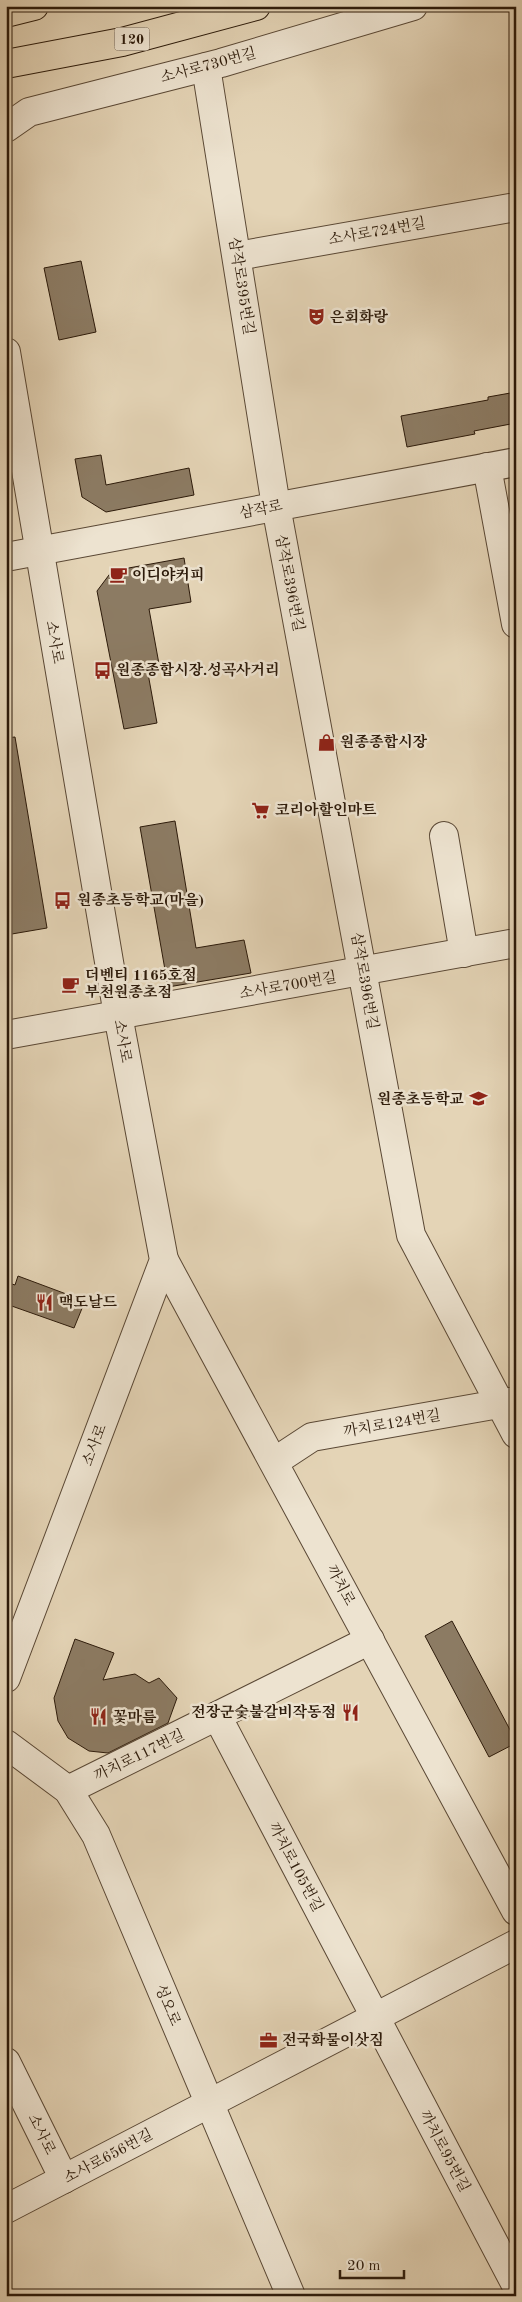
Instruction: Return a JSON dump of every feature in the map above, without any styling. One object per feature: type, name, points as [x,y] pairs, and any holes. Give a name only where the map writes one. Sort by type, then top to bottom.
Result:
[{"type":"highway","points":[[6,13],[34,6]]},
{"type":"highway","name":"120","points":[[6,64],[122,42],[256,6]]},
{"type":"street","name":"소사로730번길","points":[[6,128],[29,112],[206,67],[413,6]]},
{"type":"street","name":"삼작로395번길","points":[[206,67],[276,506]]},
{"type":"street","name":"소사로724번길","points":[[237,256],[516,207]]},
{"type":"street","name":"소사로","points":[[6,352],[118,1015],[164,1260],[8,1664]]},
{"type":"street","name":"삼작로","points":[[6,557],[516,462]]},
{"type":"street","points":[[487,468],[516,624]]},
{"type":"street","name":"삼작로396번길","points":[[276,506],[364,971],[411,1234],[508,1402],[516,1434]]},
{"type":"street","points":[[444,836],[464,953]]},
{"type":"street","name":"소사로700번길","points":[[6,1035],[516,944]]},
{"type":"street","name":"까치로","points":[[164,1260],[516,1911]]},
{"type":"street","name":"까치로124번길","points":[[274,1462],[312,1438],[508,1402]]},
{"type":"street","name":"까치로117번길","points":[[68,1790],[370,1640]]},
{"type":"street","name":"까치로105번길","points":[[217,1716],[375,2017]]},
{"type":"street","name":"성오로","points":[[6,1744],[68,1790],[96,1835],[291,2296]]},
{"type":"street","points":[[209,2103],[516,1944]]},
{"type":"street","name":"까치로95번길","points":[[375,2017],[516,2285]]},
{"type":"street","name":"소사로","points":[[6,2062],[64,2179]]},
{"type":"street","name":"소사로656번길","points":[[6,2209],[209,2103]]},
{"type":"building","points":[[81,261],[96,332],[59,340],[44,268]]},
{"type":"building","points":[[516,392],[516,423],[474,431],[475,434],[407,447],[401,416],[488,400],[488,397]]},
{"type":"building","points":[[101,455],[106,485],[189,468],[194,495],[106,512],[82,497],[75,459]]},
{"type":"building","points":[[184,558],[191,602],[149,609],[159,664],[147,668],[157,723],[124,729],[97,591],[112,571]]},
{"type":"building","points":[[15,737],[47,928],[6,935],[6,738]]},
{"type":"building","points":[[175,821],[196,948],[244,940],[251,973],[168,987],[140,827]]},
{"type":"building","name":"맥도날드","points":[[18,1276],[85,1301],[74,1328],[6,1304],[6,1282],[15,1285]]},
{"type":"building","points":[[452,1621],[516,1741],[516,1743],[489,1757],[425,1636]]},
{"type":"building","points":[[75,1639],[114,1653],[103,1680],[135,1674],[149,1683],[159,1678],[177,1698],[168,1723],[108,1753],[89,1751],[68,1738],[58,1721],[54,1698]]},
{"type":"place","name":"은회화랑","points":[[316,317]]},
{"type":"place","name":"이디야커피","points":[[118,575]]},
{"type":"place","name":"원종종합시장.성곡사거리","points":[[102,670]]},
{"type":"place","name":"원종종합시장","points":[[326,742]]},
{"type":"place","name":"코리아할인마트","points":[[261,810]]},
{"type":"place","name":"원종초등학교(마을)","points":[[63,900]]},
{"type":"place","name":"더벤티 1165호점 부천원종초점","points":[[71,984]]},
{"type":"place","name":"원종초등학교","points":[[478,1099]]},
{"type":"place","name":"맥도날드","points":[[45,1302]]},
{"type":"place","name":"전장군숯불갈비작동점","points":[[350,1712]]},
{"type":"place","name":"꽃마름","points":[[99,1717]]},
{"type":"place","name":"전국화물이삿짐","points":[[268,2040]]}]
